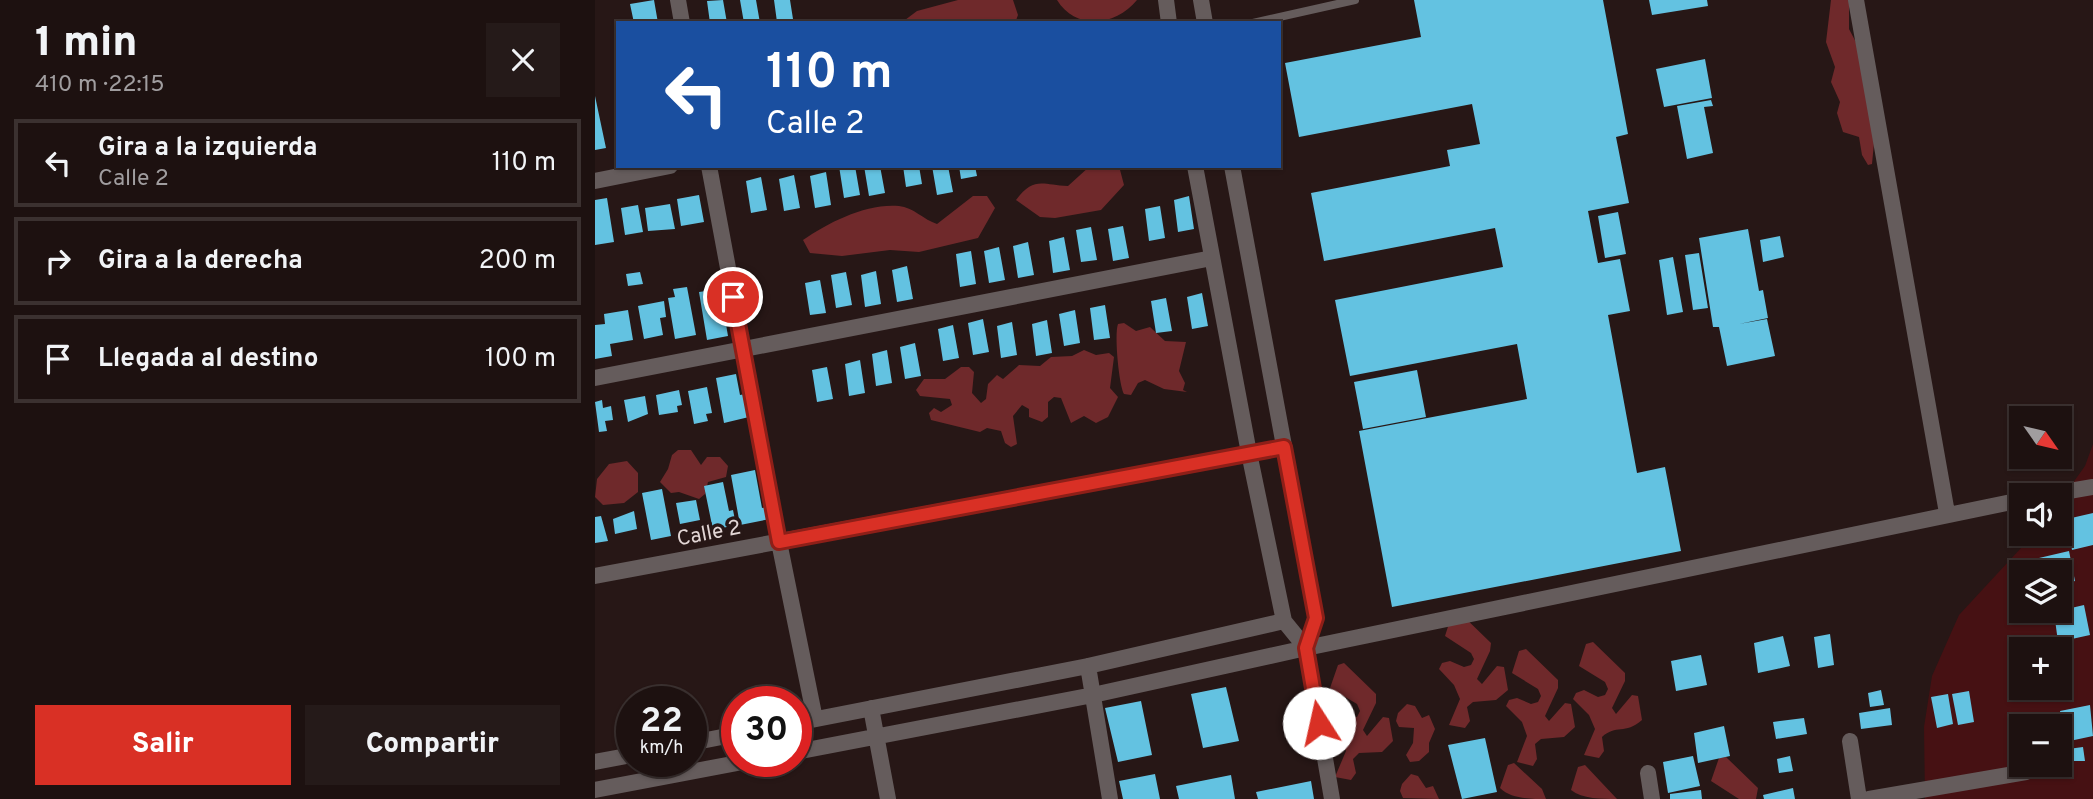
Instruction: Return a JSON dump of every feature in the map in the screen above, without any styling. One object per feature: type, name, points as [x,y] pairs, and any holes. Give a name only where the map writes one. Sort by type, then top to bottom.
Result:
[{"type":"street","points":[[678,0],[682,21]]},
{"type":"street","points":[[1166,0],[1170,21]]},
{"type":"street","points":[[1201,0],[1205,21]]},
{"type":"street","points":[[1856,0],[1947,513]]},
{"type":"street","points":[[595,181],[660,168]]},
{"type":"street","points":[[709,168],[815,719]]},
{"type":"street","points":[[1195,168],[1284,621],[1306,648]]},
{"type":"street","points":[[1232,168],[1316,618],[1306,648],[1332,799]]},
{"type":"street","points":[[595,378],[1212,258]]},
{"type":"street","name":"Calle 2","points":[[595,576],[1284,447]]},
{"type":"street","points":[[2072,491],[2093,487]]},
{"type":"street","points":[[812,749],[1093,695],[1947,513],[2009,502]]},
{"type":"street","points":[[812,720],[1089,666],[1284,621]]},
{"type":"street","points":[[1089,666],[1110,799]]},
{"type":"street","points":[[871,708],[888,799]]},
{"type":"street","points":[[1850,741],[1859,799]]},
{"type":"street","points":[[595,762],[616,758]]},
{"type":"street","points":[[595,790],[721,766]]},
{"type":"street","points":[[1648,774],[1652,799]]},
{"type":"street","points":[[1869,799],[2009,775]]},
{"type":"lane","points":[[1262,21],[1355,0]]},
{"type":"shaded area","points":[[958,0],[1013,0],[1018,15],[1016,21],[904,21],[917,11]]},
{"type":"shaded area","points":[[1057,0],[1137,0],[1118,15],[1096,21],[1075,17]]},
{"type":"shaded area","points":[[1831,0],[1849,0],[1849,29],[1858,46],[1874,143],[1872,164],[1868,165],[1862,155],[1859,137],[1843,132],[1837,113],[1840,102],[1831,82],[1835,67],[1826,42]]},
{"type":"shaded area","points":[[1088,168],[1120,168],[1124,185],[1101,210],[1055,218],[1040,217],[1016,200],[1022,192],[1034,185],[1068,186]]},
{"type":"shaded area","points":[[973,196],[987,196],[995,208],[978,238],[919,252],[890,250],[842,256],[810,253],[803,240],[849,215],[887,206],[904,207],[937,224]]},
{"type":"shaded area","points":[[1124,323],[1136,331],[1150,327],[1165,341],[1186,342],[1179,371],[1185,383],[1183,390],[1187,392],[1164,389],[1145,380],[1138,383],[1131,395],[1124,394],[1119,371],[1117,338],[1118,324]]},
{"type":"shaded area","points":[[1084,350],[1096,355],[1109,353],[1114,357],[1110,388],[1118,397],[1108,417],[1096,423],[1084,416],[1071,423],[1061,398],[1054,397],[1048,402],[1048,417],[1042,422],[1029,417],[1029,409],[1022,405],[1013,416],[1017,444],[1011,447],[1005,443],[1001,431],[987,428],[980,432],[931,420],[929,413],[934,408],[941,412],[952,405],[950,399],[920,396],[916,390],[924,379],[945,379],[961,367],[969,367],[974,372],[972,393],[981,403],[986,399],[988,384],[997,375],[1003,379],[1019,365],[1040,366],[1051,357],[1072,356]]},
{"type":"shaded area","points":[[2093,444],[2093,799],[1925,799],[1924,727],[1932,676],[1959,615],[2009,561],[2009,623],[2072,623],[2072,560],[2010,560],[2023,546],[2072,546],[2072,484],[2085,466]]},
{"type":"shaded area","points":[[678,450],[691,450],[701,465],[707,457],[720,457],[728,466],[726,477],[708,482],[705,494],[699,499],[679,492],[671,493],[660,482],[672,455]]},
{"type":"shaded area","points":[[627,461],[638,473],[638,492],[624,503],[603,505],[595,497],[597,479],[609,464]]},
{"type":"shaded area","points":[[1459,612],[1491,643],[1477,679],[1482,684],[1497,666],[1504,667],[1508,690],[1496,700],[1473,702],[1467,707],[1470,721],[1465,728],[1449,725],[1460,699],[1454,685],[1439,669],[1442,663],[1450,661],[1464,667],[1471,665],[1474,659],[1471,653],[1445,636],[1452,614]]},
{"type":"shaded area","points":[[1593,642],[1625,673],[1625,681],[1612,708],[1616,714],[1632,695],[1638,696],[1642,720],[1636,725],[1612,731],[1602,737],[1604,751],[1599,758],[1584,755],[1595,729],[1589,715],[1573,699],[1576,693],[1584,690],[1598,697],[1605,695],[1608,689],[1605,682],[1579,666],[1586,644]]},
{"type":"shaded area","points":[[1526,649],[1558,680],[1558,688],[1545,716],[1549,721],[1565,703],[1571,704],[1575,727],[1564,737],[1541,739],[1535,744],[1537,759],[1533,766],[1517,762],[1527,736],[1522,722],[1506,706],[1509,700],[1517,698],[1531,704],[1538,702],[1541,696],[1538,689],[1512,673],[1519,651]]},
{"type":"shaded area","points":[[1344,663],[1376,694],[1376,703],[1363,730],[1367,736],[1383,717],[1389,718],[1393,741],[1382,752],[1359,753],[1353,759],[1356,773],[1351,780],[1335,777],[1346,751],[1340,737],[1324,721],[1328,715],[1335,712],[1349,719],[1357,717],[1360,711],[1357,704],[1330,688],[1338,665]]},
{"type":"shaded area","points":[[1407,704],[1415,706],[1422,718],[1429,715],[1435,729],[1429,743],[1429,752],[1419,761],[1410,762],[1406,755],[1413,743],[1414,728],[1399,727],[1396,721],[1398,713]]},
{"type":"shaded area","points":[[1726,757],[1758,788],[1756,799],[1739,799],[1711,781],[1719,758]]},
{"type":"shaded area","points":[[1514,763],[1542,789],[1546,799],[1515,796],[1500,788],[1508,765]]},
{"type":"shaded area","points":[[1585,765],[1617,799],[1586,797],[1571,790],[1578,767]]},
{"type":"shaded area","points":[[1411,774],[1418,776],[1426,788],[1433,786],[1439,799],[1403,798],[1400,791],[1402,784]]},
{"type":"building","points":[[654,0],[658,21],[634,21],[630,4]]},
{"type":"building","points":[[723,0],[727,21],[710,21],[707,1]]},
{"type":"building","points":[[740,0],[756,0],[760,21],[744,21]]},
{"type":"building","points":[[774,0],[790,0],[793,19],[777,21]]},
{"type":"building","points":[[1414,0],[1603,0],[1628,134],[1616,137],[1629,203],[1588,211],[1598,263],[1620,259],[1630,311],[1608,315],[1637,473],[1665,467],[1681,551],[1392,607],[1359,431],[1527,399],[1517,344],[1350,376],[1335,300],[1503,267],[1495,228],[1324,261],[1311,193],[1450,166],[1447,150],[1480,144],[1472,104],[1299,137],[1285,63],[1421,37]]},
{"type":"building","points":[[1649,0],[1707,0],[1708,6],[1652,15]]},
{"type":"building","points":[[1705,59],[1712,98],[1664,107],[1656,69]]},
{"type":"building","points":[[595,96],[606,148],[595,150]]},
{"type":"building","points":[[1711,100],[1713,106],[1704,107],[1713,153],[1687,159],[1677,106]]},
{"type":"building","points":[[839,168],[855,168],[860,195],[844,198]]},
{"type":"building","points":[[864,168],[880,168],[885,193],[869,196]]},
{"type":"building","points":[[903,168],[919,168],[922,184],[906,187]]},
{"type":"building","points":[[932,168],[948,168],[953,192],[937,195]]},
{"type":"building","points":[[959,168],[975,168],[977,176],[961,179]]},
{"type":"building","points":[[826,172],[831,205],[815,208],[810,176]]},
{"type":"building","points":[[794,175],[800,208],[784,211],[779,179]]},
{"type":"building","points":[[761,177],[767,210],[751,213],[746,181]]},
{"type":"building","points":[[699,195],[704,222],[681,226],[677,199]]},
{"type":"building","points":[[1189,196],[1194,229],[1178,232],[1174,200]]},
{"type":"building","points":[[607,198],[614,242],[595,245],[595,200]]},
{"type":"building","points":[[670,204],[675,229],[648,231],[645,208]]},
{"type":"building","points":[[638,205],[643,232],[625,235],[621,208]]},
{"type":"building","points":[[1160,206],[1165,238],[1149,241],[1145,209]]},
{"type":"building","points":[[1618,212],[1626,254],[1605,258],[1598,216]]},
{"type":"building","points":[[1123,226],[1129,258],[1113,261],[1108,229]]},
{"type":"building","points":[[1091,227],[1097,260],[1081,262],[1076,230]]},
{"type":"building","points":[[1748,229],[1759,291],[1763,290],[1768,318],[1739,324],[1767,319],[1775,356],[1727,366],[1719,327],[1713,327],[1699,238]]},
{"type":"building","points":[[1780,236],[1784,257],[1763,262],[1760,240]]},
{"type":"building","points":[[1064,237],[1070,270],[1053,273],[1049,241]]},
{"type":"building","points":[[1028,242],[1034,275],[1018,278],[1013,246]]},
{"type":"building","points":[[999,247],[1005,280],[989,283],[984,251]]},
{"type":"building","points":[[971,251],[976,284],[960,287],[956,254]]},
{"type":"building","points":[[1699,253],[1708,308],[1693,310],[1685,255]]},
{"type":"building","points":[[1673,257],[1683,312],[1667,315],[1659,260]]},
{"type":"building","points":[[907,266],[913,299],[897,302],[892,270]]},
{"type":"building","points":[[876,271],[881,304],[865,307],[861,275]]},
{"type":"building","points":[[640,272],[643,284],[628,286],[626,274]]},
{"type":"building","points":[[846,272],[852,305],[836,308],[831,275]]},
{"type":"building","points":[[820,280],[826,313],[810,315],[805,283]]},
{"type":"building","points":[[687,287],[696,335],[675,339],[668,298],[675,297],[673,289]]},
{"type":"building","points":[[720,289],[728,336],[707,340],[699,292]]},
{"type":"building","points":[[1202,293],[1208,326],[1192,329],[1187,297]]},
{"type":"building","points":[[1166,298],[1172,331],[1156,333],[1151,301]]},
{"type":"building","points":[[664,301],[666,317],[660,318],[663,335],[644,339],[638,306]]},
{"type":"building","points":[[1105,305],[1110,338],[1094,340],[1090,308]]},
{"type":"building","points":[[628,310],[633,340],[610,344],[612,356],[595,359],[595,325],[605,324],[604,314]]},
{"type":"building","points":[[1075,310],[1080,343],[1064,346],[1059,314]]},
{"type":"building","points":[[983,319],[989,352],[973,355],[968,323]]},
{"type":"building","points":[[1047,320],[1052,353],[1036,356],[1032,324]]},
{"type":"building","points":[[1012,322],[1017,355],[1001,358],[997,326]]},
{"type":"building","points":[[953,325],[959,358],[943,361],[938,329]]},
{"type":"building","points":[[915,343],[921,376],[905,379],[900,347]]},
{"type":"building","points":[[887,350],[892,383],[876,386],[872,354]]},
{"type":"building","points":[[860,360],[865,393],[849,396],[845,364]]},
{"type":"building","points":[[827,367],[833,399],[817,402],[812,370]]},
{"type":"building","points":[[1417,370],[1426,417],[1363,429],[1354,382]]},
{"type":"building","points":[[736,374],[740,395],[745,394],[749,417],[724,423],[716,378]]},
{"type":"building","points":[[707,387],[712,413],[706,414],[708,421],[694,424],[688,391]]},
{"type":"building","points":[[679,390],[682,405],[677,406],[678,412],[659,415],[656,395]]},
{"type":"building","points":[[645,396],[648,414],[628,422],[624,400]]},
{"type":"building","points":[[602,400],[603,408],[611,406],[613,420],[605,421],[607,431],[599,432],[595,402]]},
{"type":"building","points":[[755,470],[762,508],[767,507],[770,519],[740,525],[731,475]]},
{"type":"building","points":[[723,482],[729,511],[733,510],[736,525],[713,530],[704,486]]},
{"type":"building","points":[[662,489],[671,536],[651,540],[642,493]]},
{"type":"building","points":[[696,500],[700,520],[680,524],[676,503]]},
{"type":"building","points":[[634,511],[637,529],[615,534],[613,519]]},
{"type":"building","points":[[2093,513],[2093,545],[2072,550],[2072,518]]},
{"type":"building","points":[[601,516],[608,541],[595,543],[595,517]]},
{"type":"building","points":[[2069,551],[2071,560],[2039,560]]},
{"type":"building","points":[[2084,605],[2090,635],[2072,639],[2057,637],[2055,623],[2072,623],[2072,608]]},
{"type":"building","points":[[1830,634],[1834,665],[1818,668],[1814,637]]},
{"type":"building","points":[[1783,636],[1790,666],[1758,673],[1754,643]]},
{"type":"building","points":[[1701,655],[1707,685],[1676,691],[1671,661]]},
{"type":"building","points":[[1226,687],[1239,741],[1203,748],[1191,694]]},
{"type":"building","points":[[1881,690],[1884,705],[1870,707],[1868,693]]},
{"type":"building","points":[[1969,691],[1974,722],[1958,725],[1952,694]]},
{"type":"building","points":[[1948,694],[1953,724],[1937,728],[1931,697]]},
{"type":"building","points":[[1141,701],[1152,755],[1118,762],[1105,708]]},
{"type":"building","points":[[2090,705],[2093,736],[2072,740],[2072,714],[2060,714],[2060,711]]},
{"type":"building","points":[[1890,708],[1892,725],[1861,729],[1859,713]]},
{"type":"building","points":[[1804,718],[1807,734],[1776,739],[1773,722]]},
{"type":"building","points":[[1724,726],[1730,756],[1698,763],[1694,733]]},
{"type":"building","points":[[1485,738],[1497,792],[1462,799],[1448,745]]},
{"type":"building","points":[[2083,747],[2085,761],[2072,761],[2072,748]]},
{"type":"building","points":[[1693,756],[1700,786],[1668,793],[1663,762]]},
{"type":"building","points":[[1790,756],[1793,771],[1779,773],[1777,759]]},
{"type":"building","points":[[1155,774],[1160,799],[1123,799],[1119,781]]},
{"type":"building","points":[[1231,775],[1235,799],[1179,799],[1176,786]]},
{"type":"building","points":[[1311,781],[1314,799],[1258,799],[1256,792]]},
{"type":"building","points":[[1793,788],[1795,799],[1764,799],[1763,795]]},
{"type":"building","points":[[1701,790],[1702,799],[1670,799],[1670,794]]},
{"type":"route","points":[[733,297],[779,542],[1284,447],[1316,618],[1306,648],[1319,723]]}]
